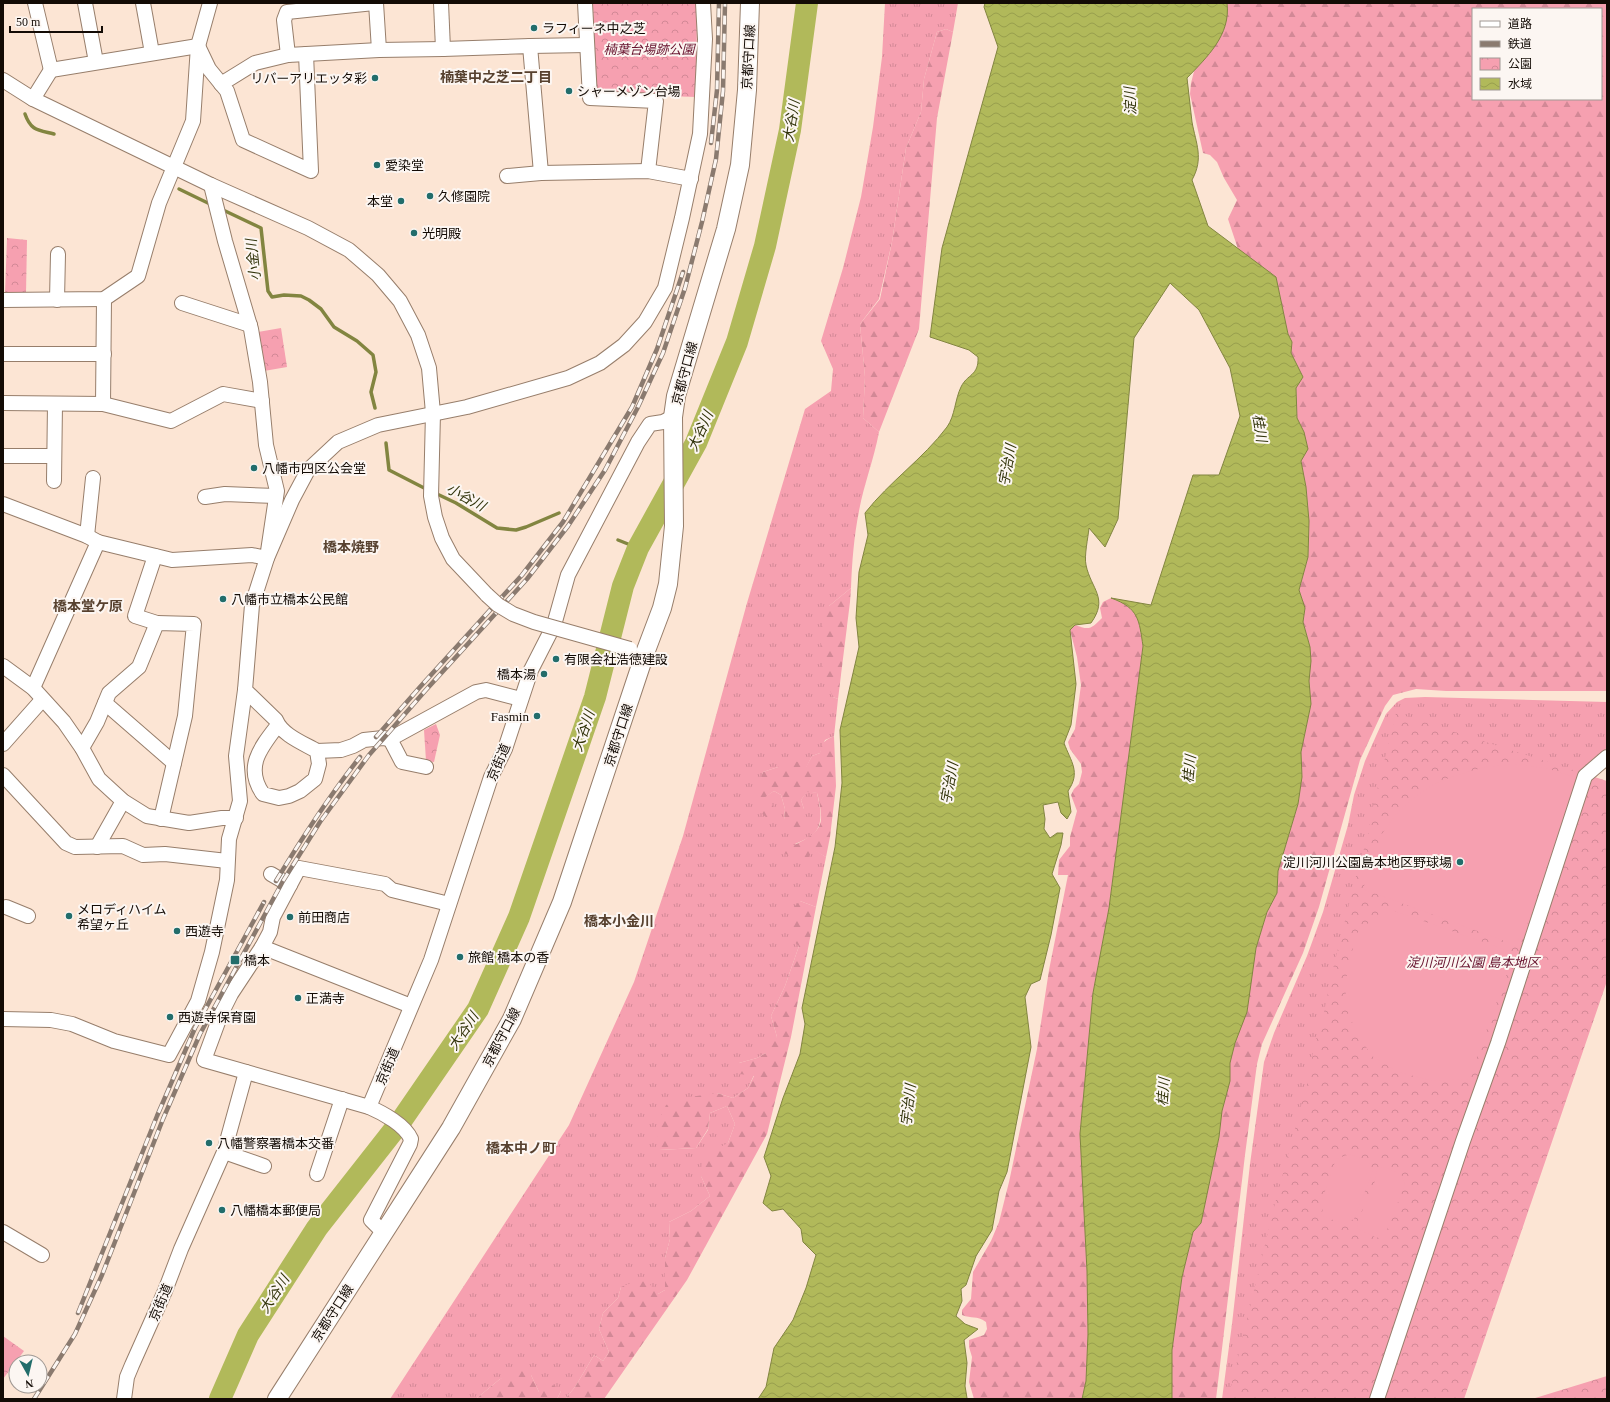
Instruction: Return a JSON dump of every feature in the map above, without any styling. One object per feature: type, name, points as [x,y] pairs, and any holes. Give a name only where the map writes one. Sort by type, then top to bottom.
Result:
[{"type":"main road","name":"京都守口線","points":[[277,1399],[451,1128],[512,1019],[562,902],[638,651],[662,608],[668,584],[674,526],[673,417],[676,396],[726,229],[740,165],[747,90],[750,3]]},
{"type":"street","points":[[33,99],[51,70],[35,3]]},
{"type":"street","points":[[85,3],[96,62]]},
{"type":"street","points":[[143,3],[152,52]]},
{"type":"street","points":[[3,300],[104,300],[138,276],[159,203],[192,120],[198,46],[210,3]]},
{"type":"street","points":[[288,55],[284,20],[287,12],[375,3],[378,50]]},
{"type":"street","points":[[441,3],[443,49]]},
{"type":"street","points":[[586,3],[590,98],[656,101],[648,171]]},
{"type":"street","points":[[266,558],[292,500],[308,470],[338,442],[378,425],[467,407],[568,378],[600,363],[624,345],[645,322],[665,288],[700,134],[704,39],[703,3]]},
{"type":"street","points":[[220,84],[255,63],[288,55],[378,50],[587,45]]},
{"type":"street","points":[[51,70],[152,52],[198,46]]},
{"type":"street","points":[[198,46],[208,69],[227,92],[243,140],[311,171],[306,54]]},
{"type":"street","points":[[530,46],[542,173]]},
{"type":"street","points":[[3,80],[33,99],[173,167],[308,228],[349,250],[378,275],[400,301],[418,335],[429,368],[434,413],[431,496],[435,518],[442,538],[453,559],[498,605],[520,617],[638,651]]},
{"type":"street","points":[[507,176],[542,173],[648,171],[691,179]]},
{"type":"street","points":[[3,1019],[51,1020],[72,1024],[114,1041],[169,1055],[198,1001],[214,945],[227,880],[229,839],[240,801],[236,756],[245,690],[252,605],[266,558],[272,529],[277,491],[266,445],[262,401],[250,325],[211,185]]},
{"type":"street","points":[[56,300],[58,254]]},
{"type":"street","points":[[103,404],[104,300]]},
{"type":"street","points":[[182,303],[250,325]]},
{"type":"street","points":[[3,354],[104,354]]},
{"type":"street","points":[[3,403],[103,404],[171,421],[223,394],[262,401]]},
{"type":"street","points":[[54,404],[54,481]]},
{"type":"street","name":"京街道","points":[[369,1107],[431,960],[491,777],[505,749],[532,670],[554,625],[568,575],[638,442],[650,424],[673,417]]},
{"type":"street","points":[[3,456],[54,456]]},
{"type":"street","points":[[33,688],[92,539],[93,478]]},
{"type":"street","points":[[205,497],[225,494],[276,496]]},
{"type":"street","points":[[3,504],[92,539],[172,560],[252,555],[266,558]]},
{"type":"street","points":[[155,556],[135,616],[158,623],[194,624],[185,716],[161,819]]},
{"type":"street","points":[[82,748],[113,689],[139,667],[158,623]]},
{"type":"street","points":[[3,666],[33,688],[42,700],[64,722],[82,748],[99,779],[123,802],[147,816],[189,823],[222,818],[236,818]]},
{"type":"street","points":[[245,690],[276,720],[278,725],[288,734],[317,751],[340,750],[353,746],[364,740],[383,738],[390,739],[476,692],[486,690],[521,699]]},
{"type":"street","points":[[3,744],[42,700]]},
{"type":"street","points":[[105,702],[174,763]]},
{"type":"street","points":[[278,725],[262,746],[255,761],[257,786],[263,794],[279,798],[289,796],[300,791],[315,780],[319,764],[317,751]]},
{"type":"street","points":[[390,739],[402,762],[426,767]]},
{"type":"street","points":[[1377,1399],[1463,1141],[1498,1043],[1585,776],[1607,757]]},
{"type":"street","points":[[3,775],[66,843],[75,847],[123,846],[143,855],[165,854],[228,861]]},
{"type":"street","points":[[97,847],[123,802]]},
{"type":"street","points":[[384,1233],[371,1220],[410,1144],[411,1139],[406,1132],[381,1112],[369,1107],[204,1060],[221,1014],[231,994],[262,947],[270,932],[273,917],[299,868],[385,884],[392,890],[449,904]]},
{"type":"street","points":[[271,874],[290,885]]},
{"type":"street","points":[[4,906],[28,916]]},
{"type":"street","points":[[262,947],[411,1006]]},
{"type":"street","name":"京街道","points":[[124,1399],[127,1377],[224,1152],[246,1072]]},
{"type":"street","points":[[317,1174],[342,1099]]},
{"type":"street","points":[[224,1152],[264,1166]]},
{"type":"street","points":[[3,1232],[42,1255]]},
{"type":"green space","name":"楠葉台場跡公園","points":[[593,3],[696,3],[696,97],[602,94],[595,86]]},
{"type":"green space","points":[[885,3],[958,3],[953,32],[946,29],[937,32],[924,79],[921,112],[906,148],[892,242],[879,299],[860,324],[865,377],[863,418],[879,432],[857,520],[851,588],[829,606],[833,697],[838,699],[834,736],[825,740],[820,753],[812,756],[806,768],[778,767],[763,772],[760,783],[763,798],[774,791],[781,795],[785,809],[784,820],[804,809],[801,800],[807,791],[817,793],[820,815],[819,826],[812,835],[795,844],[813,849],[826,857],[816,907],[800,901],[799,946],[785,986],[771,1016],[777,1037],[766,1053],[757,1058],[739,1063],[754,1075],[748,1088],[733,1098],[717,1093],[659,1150],[696,1148],[708,1130],[710,1113],[727,1106],[735,1124],[728,1143],[701,1176],[710,1196],[691,1211],[669,1222],[670,1239],[665,1258],[665,1290],[658,1294],[621,1287],[618,1298],[603,1313],[599,1329],[609,1352],[603,1361],[594,1355],[575,1387],[565,1399],[557,1399],[561,1391],[539,1392],[531,1375],[500,1379],[477,1398],[472,1399],[390,1399],[569,1125],[634,982],[683,836],[747,603],[805,409],[831,391],[833,369],[821,341],[843,268],[861,197],[873,127],[882,57]]},
{"type":"green space","points":[[1218,3],[1607,3],[1607,691],[1446,691],[1416,689],[1393,695],[1385,706],[1360,760],[1319,907],[1303,953],[1262,1044],[1257,1064],[1216,1399],[1172,1399],[1172,1350],[1182,1277],[1193,1232],[1201,1223],[1219,1137],[1222,1111],[1230,1081],[1230,1063],[1251,977],[1256,948],[1267,912],[1277,893],[1278,871],[1298,804],[1302,777],[1301,752],[1311,704],[1309,681],[1311,661],[1310,647],[1303,621],[1305,608],[1299,590],[1308,557],[1309,521],[1306,487],[1301,461],[1304,432],[1297,418],[1296,388],[1303,377],[1291,353],[1292,342],[1288,334],[1276,277],[1238,249],[1228,219],[1237,200],[1224,178],[1217,162],[1210,155],[1203,153],[1190,94],[1191,83],[1197,60]]},
{"type":"green space","points":[[946,29],[953,32],[937,118],[919,329],[879,432],[863,418],[865,377],[860,324],[880,299],[892,242],[906,148],[921,112],[924,79],[937,32]]},
{"type":"green space","points":[[7,238],[27,240],[26,294],[5,294]]},
{"type":"green space","points":[[281,328],[287,367],[264,371],[258,332]]},
{"type":"green space","points":[[851,588],[838,699],[833,697],[824,678],[820,631],[829,606]]},
{"type":"green space","points":[[1111,598],[1127,606],[1136,616],[1143,646],[1109,908],[1093,993],[1080,1134],[1087,1271],[1088,1334],[1086,1381],[1082,1399],[974,1399],[969,1382],[972,1357],[969,1347],[969,1340],[984,1335],[987,1329],[986,1322],[977,1318],[962,1315],[962,1310],[971,1299],[973,1272],[991,1241],[999,1222],[1009,1182],[1037,1049],[1049,970],[1068,875],[1058,875],[1059,860],[1070,846],[1070,837],[1077,811],[1071,795],[1079,784],[1082,772],[1081,764],[1070,749],[1068,742],[1075,729],[1081,685],[1077,657],[1070,630],[1075,625],[1090,628],[1096,624],[1102,618],[1100,608],[1103,602]]},
{"type":"green space","points":[[1425,697],[1607,702],[1607,748],[1578,774],[1234,1399],[1222,1399],[1250,1164],[1264,1062],[1274,1033],[1307,956],[1323,912],[1348,825],[1354,795],[1365,761],[1376,736],[1386,714],[1397,702],[1405,698]]},
{"type":"green space","name":"淀川河川公園 島本地区","points":[[1396,713],[1607,781],[1607,981],[1464,1399],[1228,1399],[1273,1211],[1308,1080],[1314,1047],[1324,1012],[1357,872],[1367,839],[1373,807]]},
{"type":"green space","points":[[436,724],[440,735],[434,762],[426,761],[424,730]]},
{"type":"green space","points":[[834,736],[836,786],[826,857],[813,850],[808,858],[790,856],[782,852],[810,836],[820,824],[821,813],[817,793],[807,792],[801,800],[804,809],[805,830],[794,833],[784,820],[785,809],[781,795],[774,791],[764,798],[772,804],[775,812],[767,818],[759,811],[754,797],[763,772],[778,767],[782,759],[799,762],[806,767],[812,756],[820,753],[824,742]]},
{"type":"green space","name":"淀川河川公園島本地区野球場","points":[[1518,764],[1549,769],[1577,778],[1523,937],[1510,943],[1363,889],[1381,835],[1398,812],[1416,796],[1434,784],[1454,776],[1485,767]]},
{"type":"green space","points":[[800,901],[816,907],[791,1037],[767,1134],[687,1280],[604,1399],[565,1399],[575,1387],[594,1355],[603,1361],[609,1352],[599,1329],[603,1313],[618,1298],[621,1287],[634,1282],[647,1281],[658,1294],[665,1290],[665,1258],[670,1239],[669,1222],[691,1211],[710,1196],[701,1176],[702,1156],[728,1143],[735,1124],[727,1106],[710,1113],[708,1129],[696,1148],[659,1150],[657,1126],[666,1105],[683,1098],[717,1093],[733,1098],[748,1088],[754,1076],[740,1074],[739,1063],[757,1058],[766,1053],[764,1041],[777,1037],[771,1016],[785,986],[799,946],[792,940],[792,909]]},
{"type":"green space","name":"淀川河川公園島本地区野球場","points":[[1386,908],[1506,950],[1511,962],[1469,1079],[1433,1081],[1398,1072],[1372,1056],[1358,1035],[1348,1013],[1345,986],[1350,958],[1358,932]]},
{"type":"green space","points":[[1350,1154],[1369,1162],[1373,1171],[1354,1219],[1345,1224],[1321,1216],[1323,1209],[1320,1206],[1336,1159]]},
{"type":"green space","points":[[1384,1167],[1401,1174],[1405,1184],[1387,1230],[1377,1238],[1358,1229],[1357,1223],[1375,1181],[1377,1170]]},
{"type":"green space","points":[[3,1336],[24,1351],[22,1354],[8,1354],[8,1372],[3,1379]]},
{"type":"green space","points":[[3,1341],[17,1352],[15,1354],[8,1354],[8,1363],[3,1369]]},
{"type":"green space","points":[[520,1370],[531,1375],[539,1392],[553,1385],[561,1391],[557,1399],[472,1399],[477,1398],[500,1379]]},
{"type":"green space","points":[[1607,1376],[1607,1399],[1532,1399]]},
{"type":"water","points":[[985,3],[1227,3],[1225,25],[1216,45],[1187,78],[1192,122],[1198,151],[1198,165],[1192,180],[1208,226],[1276,277],[1288,334],[1292,342],[1291,353],[1303,377],[1296,388],[1297,418],[1304,432],[1308,449],[1301,461],[1306,487],[1309,521],[1308,557],[1299,590],[1305,608],[1303,622],[1310,647],[1311,661],[1309,681],[1311,704],[1301,752],[1302,777],[1298,804],[1278,871],[1277,893],[1267,912],[1256,948],[1247,1012],[1235,1043],[1230,1063],[1230,1081],[1222,1111],[1219,1137],[1201,1223],[1193,1232],[1182,1277],[1172,1350],[1172,1399],[1082,1399],[1086,1381],[1088,1334],[1087,1271],[1080,1134],[1093,993],[1109,908],[1143,646],[1136,616],[1127,606],[1111,598],[1151,605],[1193,475],[1219,475],[1240,416],[1230,368],[1199,310],[1170,283],[1134,338],[1118,519],[1105,547],[1089,528],[1086,565],[1099,600],[1099,607],[1091,623],[1075,625],[1070,630],[1076,684],[1071,725],[1064,743],[1074,767],[1074,778],[1068,791],[1071,812],[1067,819],[1061,813],[1058,802],[1043,805],[1045,819],[1044,829],[1050,838],[1057,833],[1063,833],[1052,874],[1060,888],[1040,980],[1031,984],[1025,997],[1031,1047],[1007,1172],[999,1191],[992,1230],[976,1256],[966,1285],[961,1289],[962,1301],[956,1316],[965,1324],[978,1329],[964,1340],[967,1363],[965,1386],[967,1398],[758,1399],[766,1387],[774,1348],[793,1320],[806,1288],[816,1255],[803,1242],[801,1229],[783,1209],[772,1211],[763,1203],[771,1176],[764,1157],[783,1098],[800,1054],[805,1024],[802,1008],[835,847],[842,783],[840,730],[859,647],[856,618],[859,572],[868,535],[865,513],[874,502],[938,439],[950,423],[957,397],[963,383],[975,371],[978,363],[978,357],[969,350],[930,337],[942,248],[998,47],[984,7]]},
{"type":"waterway","name":"大谷川","points":[[220,1399],[248,1335],[317,1228],[401,1121],[478,1009],[519,917],[595,697],[623,586],[638,548],[696,443],[737,342],[765,246],[790,130],[807,3]]},
{"type":"waterway","name":"小金川","points":[[25,114],[27,120],[33,127],[54,134]]},
{"type":"waterway","name":"小金川","points":[[179,189],[212,205]]},
{"type":"waterway","name":"小金川","points":[[221,209],[261,228],[268,291],[272,297],[284,295],[301,296],[309,300],[321,309],[334,327],[357,341],[373,355],[376,372],[371,392],[375,408]]},
{"type":"waterway","name":"小谷川","points":[[386,443],[389,470],[428,490]]},
{"type":"waterway","name":"小谷川","points":[[435,493],[456,503],[497,528],[516,530],[559,513]]},
{"type":"waterway","name":"小金川","points":[[618,540],[638,548]]},
{"type":"railway","points":[[711,143],[717,90],[719,3]]},
{"type":"railway","points":[[34,1399],[75,1334],[102,1275],[163,1119],[200,1034],[283,881],[320,822],[369,755],[527,579],[568,526],[605,470],[637,409],[663,353],[685,288],[716,159],[723,91],[725,3]]},
{"type":"railway","points":[[376,737],[522,575],[563,522],[632,407],[657,349],[683,272]]},
{"type":"railway","points":[[276,881],[316,818],[360,757]]},
{"type":"railway","points":[[78,1313],[157,1116],[195,1028],[264,902]]},
{"type":"place","name":"ラフィーネ中之芝","points":[[534,28]]},
{"type":"place","name":"リバーアリエッタ彩","points":[[375,78]]},
{"type":"place","name":"シャーメゾン台場","points":[[569,91]]},
{"type":"place","name":"愛染堂","points":[[377,165]]},
{"type":"place","name":"久修園院","points":[[430,196]]},
{"type":"place","name":"本堂","points":[[401,201]]},
{"type":"place","name":"光明殿","points":[[414,233]]},
{"type":"place","name":"八幡市四区公会堂","points":[[254,468]]},
{"type":"place","name":"八幡市立橋本公民館","points":[[223,599]]},
{"type":"place","name":"有限会社浩徳建設","points":[[556,659]]},
{"type":"place","name":"橋本湯","points":[[544,674]]},
{"type":"place","name":"Fasmin","points":[[537,716]]},
{"type":"place","name":"淀川河川公園島本地区野球場","points":[[1460,862]]},
{"type":"place","name":"メロディハイム 希望ヶ丘","points":[[69,916]]},
{"type":"place","name":"前田商店","points":[[290,917]]},
{"type":"place","name":"西遊寺","points":[[177,931]]},
{"type":"place","name":"旅館 橋本の香","points":[[460,957]]},
{"type":"place","name":"橋本","points":[[235,960]]},
{"type":"place","name":"正満寺","points":[[298,998]]},
{"type":"place","name":"西遊寺保育園","points":[[170,1017]]},
{"type":"place","name":"八幡警察署橋本交番","points":[[209,1143]]},
{"type":"place","name":"八幡橋本郵便局","points":[[222,1210]]},
{"type":"district","name":"楠葉中之芝二丁目","points":[[496,77]]},
{"type":"district","name":"橋本焼野","points":[[351,547]]},
{"type":"district","name":"橋本堂ケ原","points":[[88,606]]},
{"type":"district","name":"橋本小金川","points":[[619,921]]},
{"type":"district","name":"橋本中ノ町","points":[[521,1148]]},
{"type":"water label","name":"淀川","points":[[1130,101]]},
{"type":"water label","name":"桂川","points":[[1260,428]]},
{"type":"water label","name":"宇治川","points":[[1007,465]]},
{"type":"water label","name":"桂川","points":[[1189,769]]},
{"type":"water label","name":"宇治川","points":[[949,783]]},
{"type":"water label","name":"桂川","points":[[1163,1092]]},
{"type":"water label","name":"宇治川","points":[[908,1105]]}]
